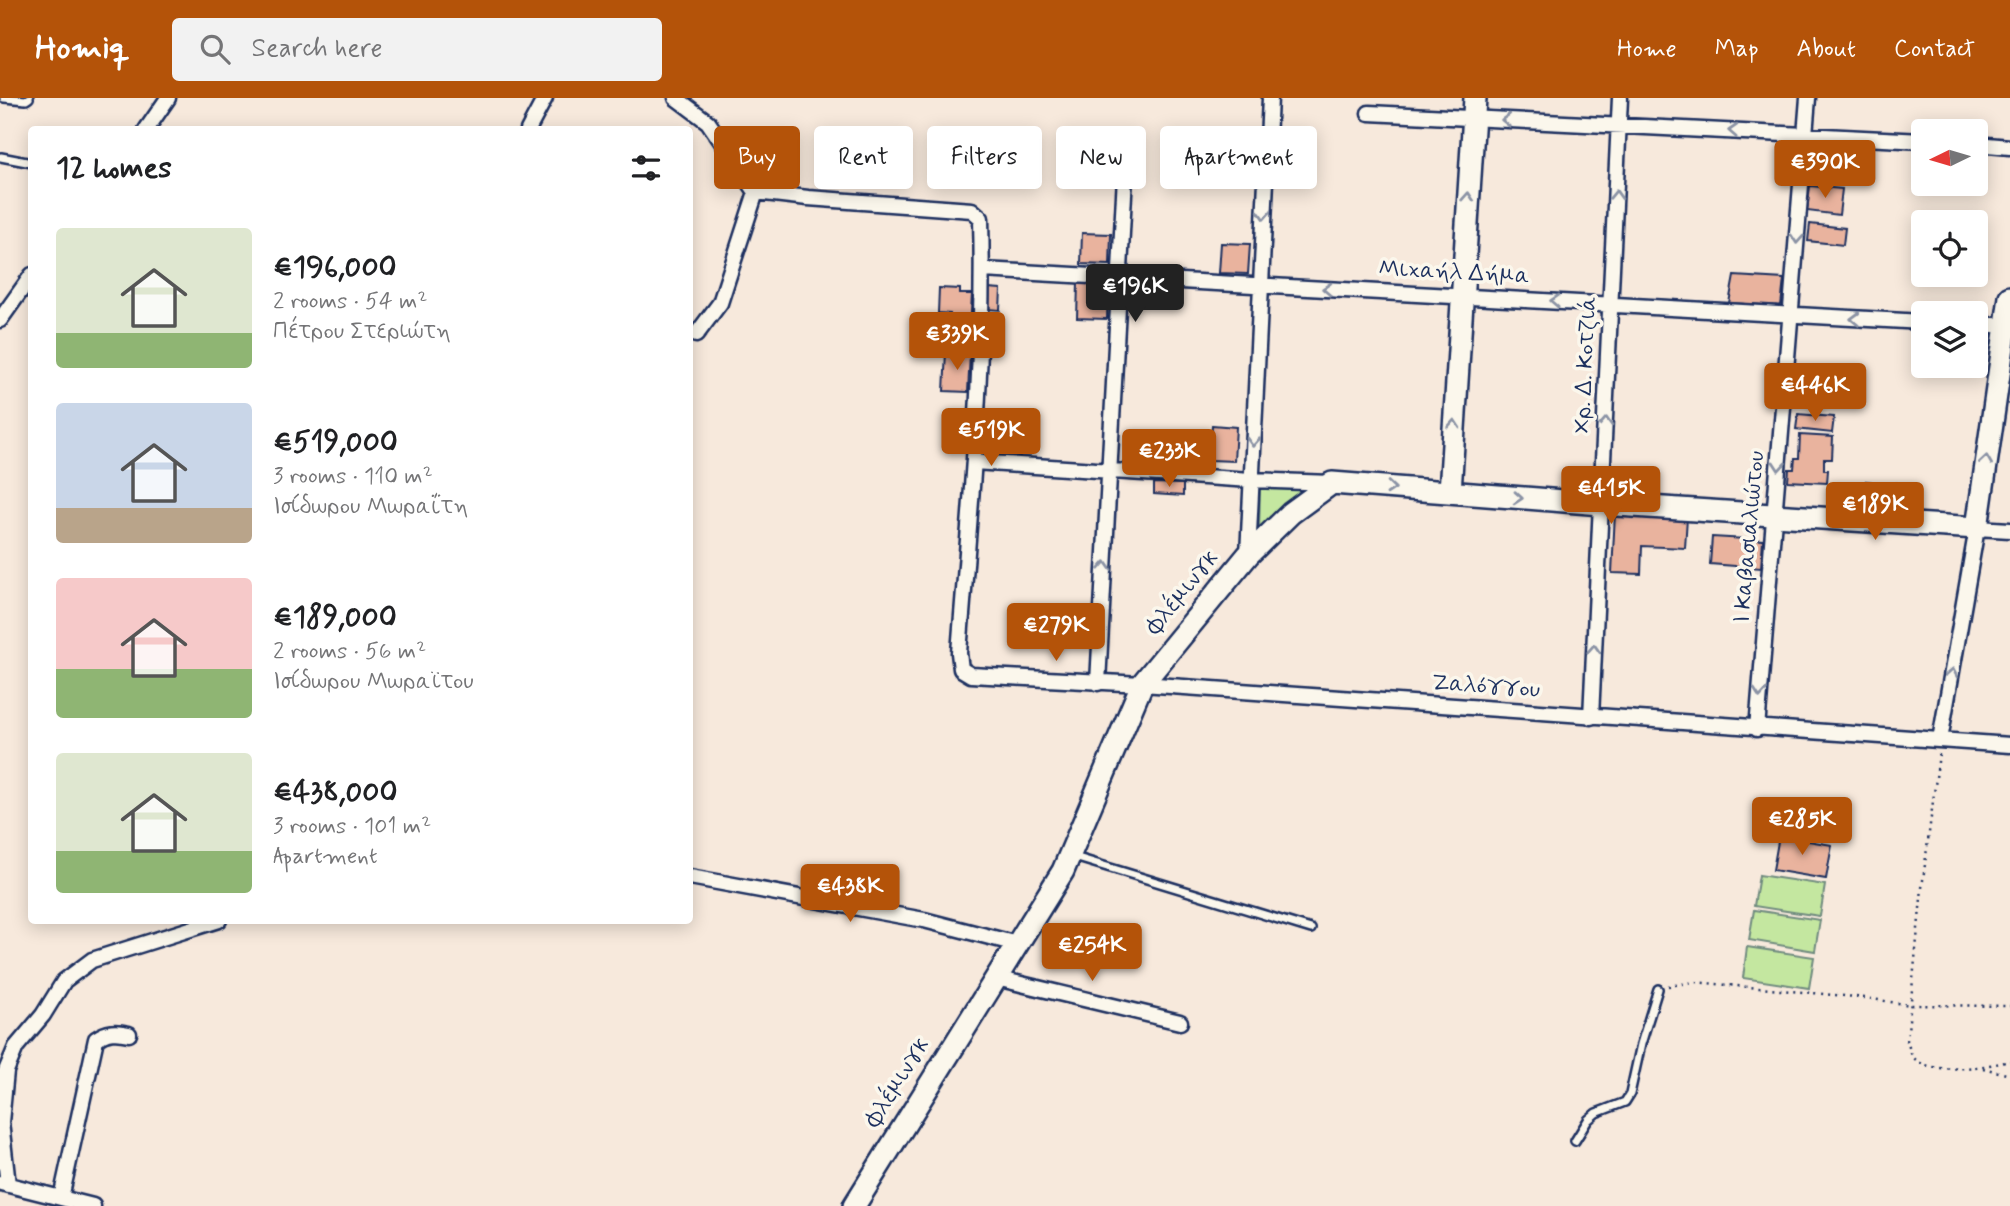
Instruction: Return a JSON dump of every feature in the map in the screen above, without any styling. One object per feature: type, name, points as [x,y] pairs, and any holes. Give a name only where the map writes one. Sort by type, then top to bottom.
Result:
[{"type":"street","points":[[530,126],[545,98]]},
{"type":"street","points":[[676,98],[708,121],[756,192],[972,210],[981,218],[982,270],[974,461],[2010,530]]},
{"type":"street","points":[[1248,555],[1270,98]]},
{"type":"street","name":"Χρ. Δ. Κοτζιά","points":[[1591,718],[1620,98]]},
{"type":"street","name":"Ι Καβασιαλιώτου","points":[[1757,729],[1808,98]]},
{"type":"street","points":[[148,126],[165,99]]},
{"type":"street","points":[[1450,492],[1474,108]]},
{"type":"street","points":[[1369,113],[1474,108],[1619,125],[1911,140]]},
{"type":"street","points":[[1988,145],[2010,147]]},
{"type":"street","points":[[1098,683],[1124,189]]},
{"type":"street","points":[[696,334],[720,303],[756,192]]},
{"type":"street","name":"Μιχαήλ Δήμα","points":[[982,270],[1911,321]]},
{"type":"street","points":[[0,320],[28,281]]},
{"type":"street","points":[[1940,740],[1977,528],[2010,297]]},
{"type":"street","points":[[1988,324],[2008,325]]},
{"type":"street","name":"Ζαλόγγου","points":[[974,461],[959,653],[961,669],[971,675],[1142,684],[1591,718],[2010,745]]},
{"type":"street","name":"Φλέμινγκ","points":[[854,1206],[1070,856],[1142,684],[1248,555],[1291,513],[1332,483]]},
{"type":"street","points":[[693,878],[924,920],[1017,944]]},
{"type":"street","points":[[93,1206],[4,1184],[1,1122],[6,1071],[16,1047],[43,1015],[64,981],[92,960],[206,924]]},
{"type":"street","points":[[996,978],[1180,1022]]},
{"type":"street","points":[[61,1198],[96,1039],[115,1031],[129,1034]]},
{"type":"lane","points":[[4,98],[29,98]]},
{"type":"lane","points":[[1,157],[28,162]]},
{"type":"lane","points":[[1070,856],[1311,929]]},
{"type":"lane","points":[[1575,1141],[1588,1120],[1596,1113],[1625,1102],[1630,1094],[1641,1044],[1658,989]]},
{"type":"path","points":[[1940,740],[1907,1041],[1912,1056],[1922,1063],[1951,1069],[2010,1061]]},
{"type":"path","points":[[1658,989],[1695,982],[1866,998],[1910,1005],[2010,1006]]},
{"type":"path","points":[[1980,1067],[2010,1075]]},
{"type":"green space","points":[[1260,488],[1309,490],[1259,534]]},
{"type":"green space","points":[[1759,875],[1825,885],[1820,916],[1754,906]]},
{"type":"green space","points":[[1754,910],[1820,920],[1815,951],[1749,940]]},
{"type":"green space","points":[[1747,947],[1814,957],[1809,988],[1743,978]]},
{"type":"building","points":[[1810,186],[1842,189],[1839,215],[1807,211]]},
{"type":"building","points":[[1810,224],[1845,228],[1843,245],[1808,241]]},
{"type":"building","points":[[1082,233],[1111,234],[1110,265],[1081,264]]},
{"type":"building","points":[[1221,243],[1250,244],[1248,274],[1219,273]]},
{"type":"building","points":[[1734,276],[1784,279],[1781,306],[1729,303]]},
{"type":"building","points":[[1078,283],[1108,284],[1107,319],[1077,318]]},
{"type":"building","points":[[939,288],[960,289],[960,294],[972,294],[970,329],[949,327],[950,314],[938,313]]},
{"type":"building","points":[[988,288],[1001,289],[1000,310],[987,309]]},
{"type":"building","points":[[946,352],[970,353],[968,392],[944,391]]},
{"type":"building","points":[[1798,414],[1834,417],[1832,433],[1796,429]]},
{"type":"building","points":[[1212,425],[1236,427],[1234,461],[1210,460]]},
{"type":"building","points":[[1800,435],[1833,437],[1832,459],[1824,459],[1824,470],[1828,470],[1827,483],[1788,481],[1789,469],[1794,469],[1795,458],[1799,458]]},
{"type":"building","points":[[1866,481],[1886,484],[1882,509],[1863,507]]},
{"type":"building","points":[[1154,483],[1183,484],[1183,496],[1154,494]]},
{"type":"building","points":[[1897,483],[1915,486],[1910,513],[1892,510]]},
{"type":"building","points":[[1615,513],[1687,517],[1685,548],[1642,546],[1641,574],[1612,573]]},
{"type":"building","points":[[1712,537],[1763,540],[1761,568],[1710,564]]},
{"type":"building","points":[[1779,836],[1832,845],[1826,879],[1773,870]]}]
